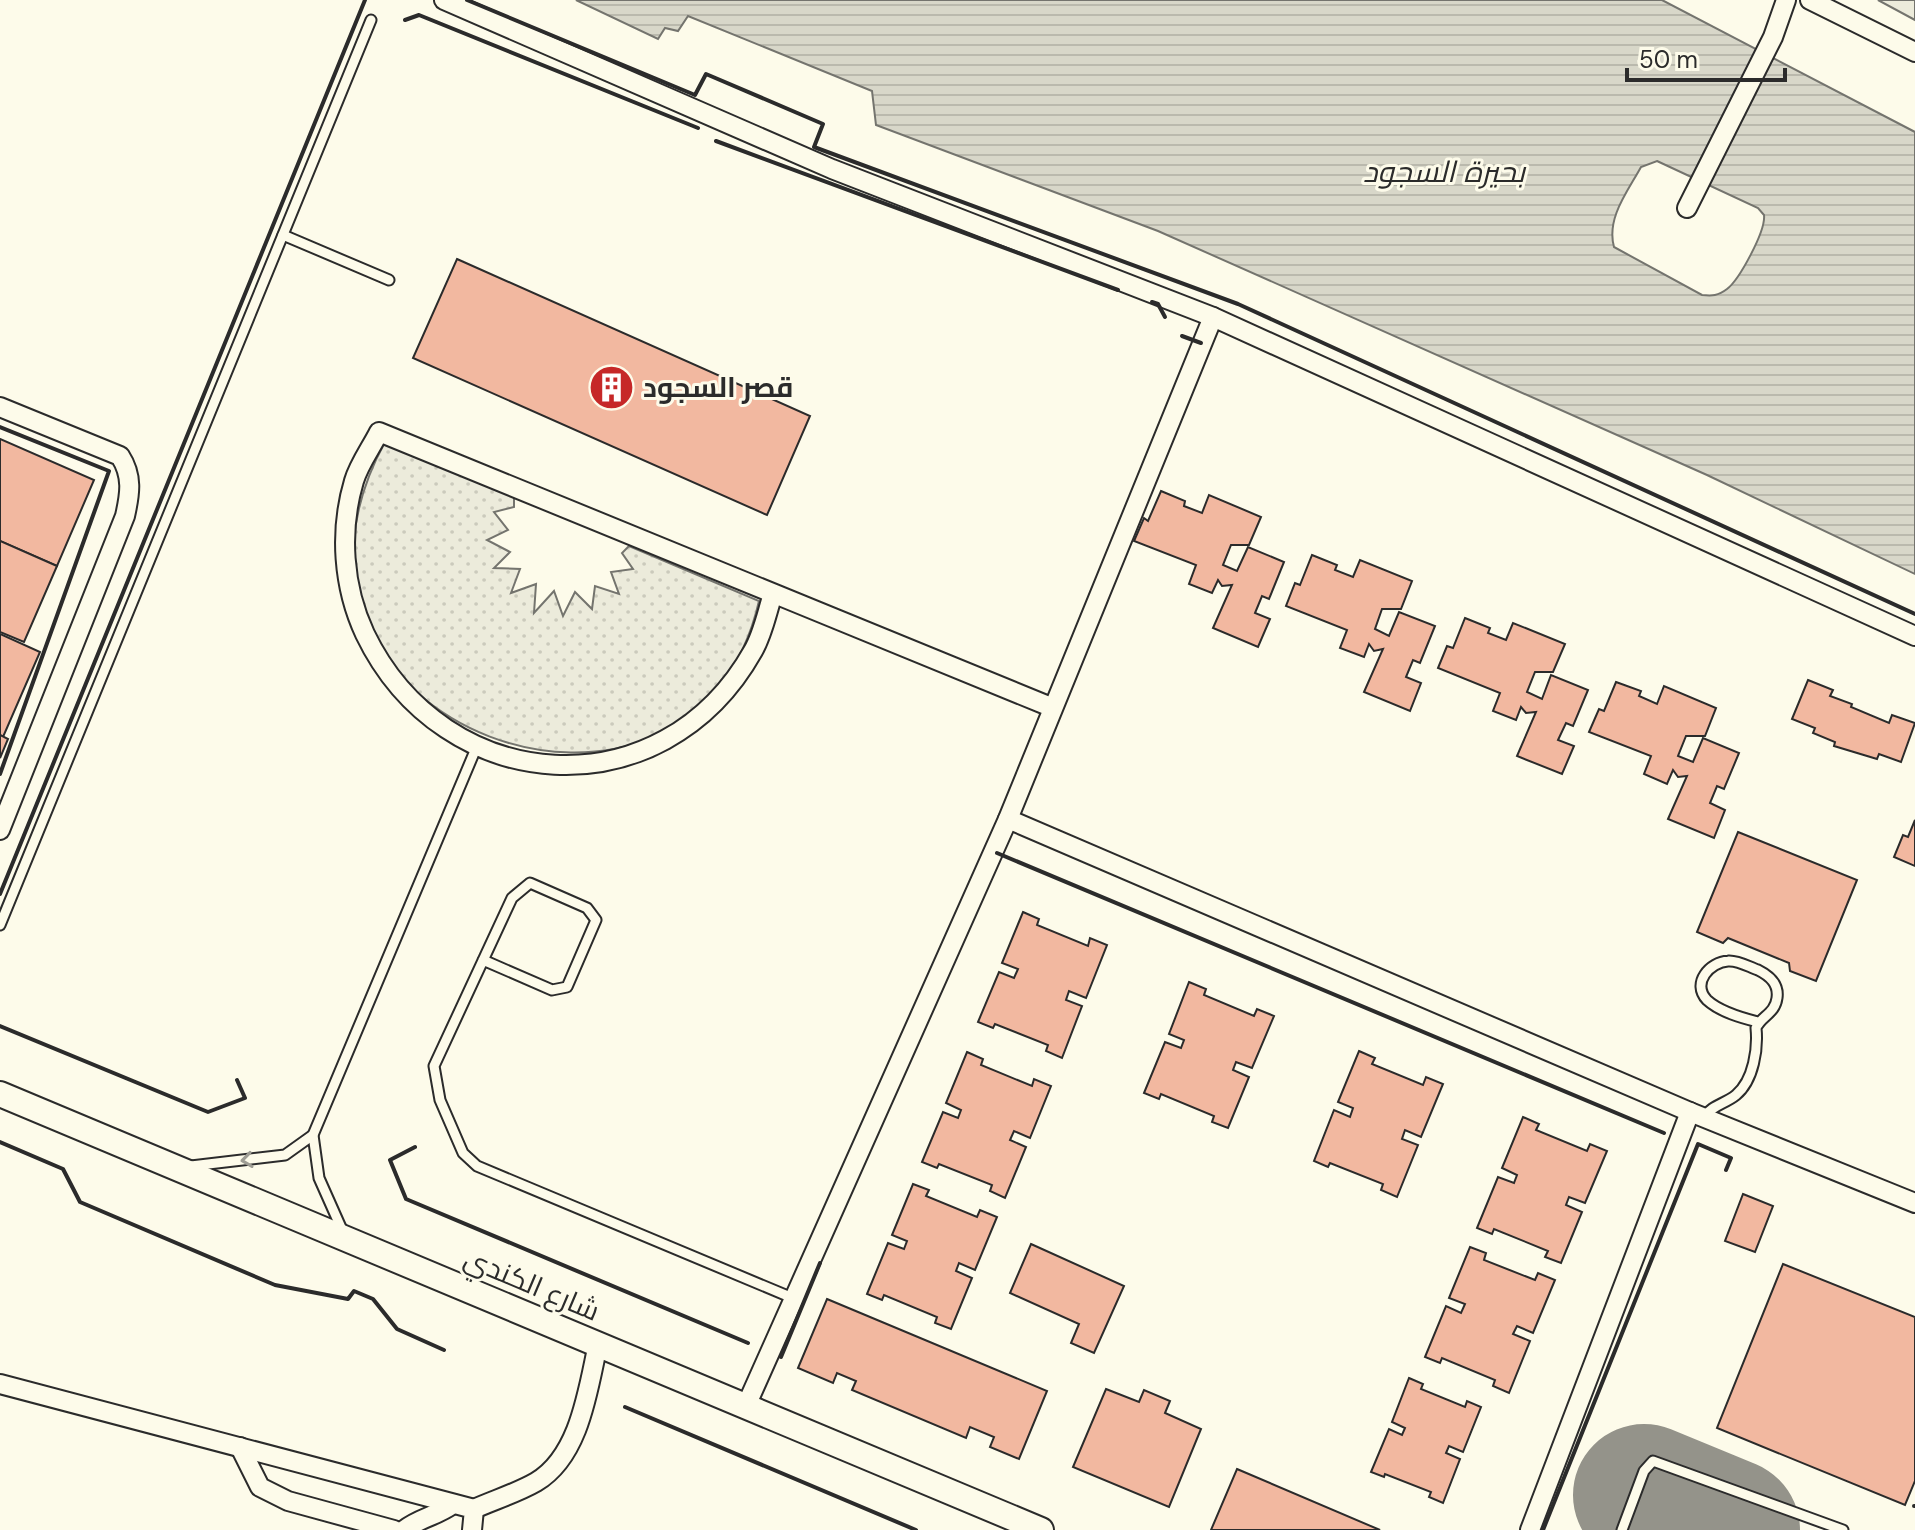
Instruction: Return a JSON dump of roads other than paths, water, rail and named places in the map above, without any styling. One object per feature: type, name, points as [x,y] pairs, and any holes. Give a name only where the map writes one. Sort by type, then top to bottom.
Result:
[{"type":"street","points":[[444,0],[832,169],[1213,317],[1915,636]]},
{"type":"street","points":[[1687,208],[1773,37],[1786,0]]},
{"type":"street","points":[[1810,0],[1915,52]]},
{"type":"street","points":[[746,1406],[1008,819],[1051,707],[1213,317]]},
{"type":"street","points":[[0,407],[120,456],[128,468],[130,480],[125,516],[0,830]]},
{"type":"street","points":[[773,594],[754,649],[724,694],[682,730],[657,743],[586,765],[558,766],[501,757],[455,736],[414,706],[377,657],[351,604],[344,540],[354,480],[379,432],[1051,707]]},
{"type":"street","points":[[1008,819],[1697,1115],[1915,1203]]},
{"type":"street","name":"شارع الكندي","points":[[0,1094],[1041,1530]]},
{"type":"street","points":[[1530,1530],[1697,1115]]},
{"type":"street","points":[[0,1384],[474,1509],[537,1481],[561,1458],[575,1428],[598,1344]]},
{"type":"street","points":[[240,1447],[260,1487],[288,1501],[394,1530]]},
{"type":"street","points":[[404,1530],[412,1523],[437,1516],[453,1504]]},
{"type":"street","points":[[472,1530],[474,1509]]},
{"type":"lane","points":[[0,925],[371,20]]},
{"type":"lane","points":[[283,235],[389,280]]},
{"type":"lane","points":[[346,1239],[319,1178],[313,1135],[477,746]]},
{"type":"lane","points":[[483,960],[552,990],[567,987],[596,920],[587,908],[530,883],[512,898],[483,960],[434,1066],[440,1100],[463,1153],[477,1166],[795,1299]]},
{"type":"lane","points":[[1736,961],[1770,977],[1776,985],[1777,997],[1768,1017],[1758,1022],[1739,1017],[1707,1000],[1701,989],[1707,971],[1715,964],[1736,961]]},
{"type":"lane","points":[[1697,1115],[1743,1087],[1759,1044],[1758,1022]]},
{"type":"lane","points":[[175,1167],[285,1155],[313,1135]]},
{"type":"lane","points":[[1622,1530],[1644,1471],[1653,1461],[1843,1530]]},
{"type":"water","name":"بحيرة السجود","points":[[576,0],[1662,0],[1915,132],[1915,574],[1707,475],[1158,231],[876,125],[872,91],[688,16],[678,31],[665,28],[658,39]],"holes":[[[1657,161],[1758,208],[1764,215],[1756,243],[1732,284],[1718,294],[1702,295],[1614,247],[1613,226],[1620,205],[1641,167]]]},
{"type":"place","name":"قصر السجود","points":[[612,387]]}]
